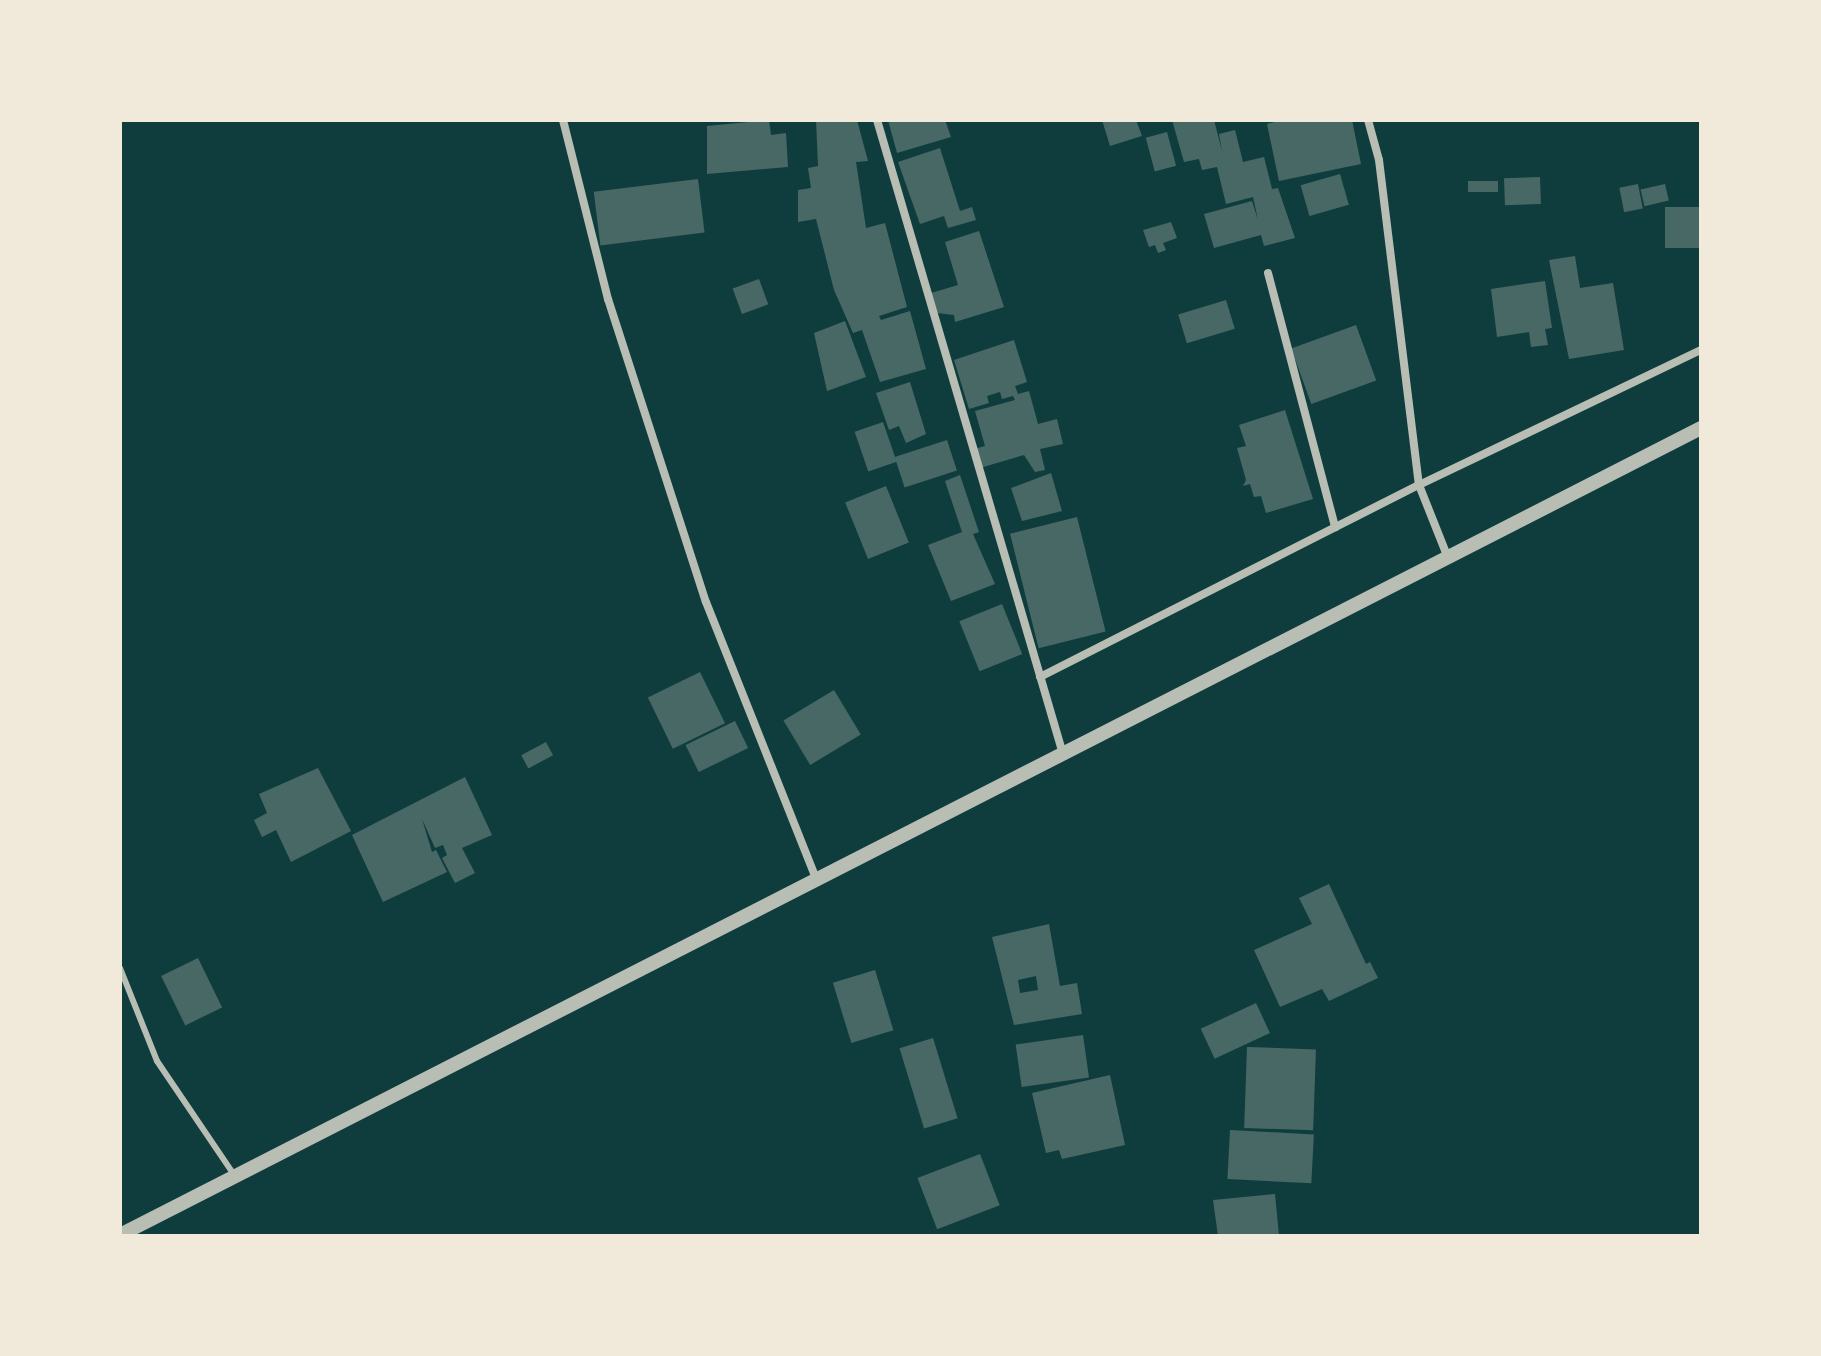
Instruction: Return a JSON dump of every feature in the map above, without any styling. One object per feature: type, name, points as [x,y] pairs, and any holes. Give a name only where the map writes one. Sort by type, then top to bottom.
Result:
[{"type":"street","points":[[563,120],[608,299],[706,602],[816,879]]},
{"type":"street","points":[[877,120],[1063,754]]},
{"type":"street","points":[[1368,120],[1379,160],[1419,485],[1448,558]]},
{"type":"street","points":[[1268,273],[1335,527]]},
{"type":"street","points":[[1040,677],[1419,485],[1701,350]]},
{"type":"street","points":[[120,1235],[1701,428]]},
{"type":"lane","points":[[120,968],[157,1061],[235,1176]]},
{"type":"building","points":[[769,120],[771,135],[786,133],[788,167],[707,174],[707,126]]},
{"type":"building","points":[[816,120],[857,120],[868,161],[856,162],[866,228],[885,223],[907,307],[879,316],[881,320],[910,311],[926,369],[880,382],[862,330],[853,333],[834,290],[816,219],[798,222],[798,190],[811,188],[808,168],[818,166]]},
{"type":"building","points":[[888,120],[945,120],[951,137],[897,153]]},
{"type":"building","points":[[1102,120],[1136,120],[1142,136],[1110,146]]},
{"type":"building","points":[[1172,120],[1214,120],[1222,151],[1219,134],[1235,130],[1243,162],[1264,157],[1272,189],[1278,188],[1295,238],[1264,246],[1261,235],[1214,248],[1204,214],[1252,201],[1258,220],[1253,197],[1226,204],[1217,167],[1202,170],[1199,159],[1184,162]]},
{"type":"building","points":[[1281,120],[1352,120],[1361,164],[1279,181],[1267,124]]},
{"type":"building","points":[[1167,132],[1176,166],[1155,172],[1146,138]]},
{"type":"building","points":[[940,148],[960,211],[972,207],[976,220],[948,228],[944,216],[920,224],[898,162]]},
{"type":"building","points":[[1340,174],[1349,205],[1309,216],[1301,185]]},
{"type":"building","points":[[1540,177],[1541,204],[1505,205],[1504,178]]},
{"type":"building","points":[[698,179],[705,233],[600,245],[594,192]]},
{"type":"building","points":[[1468,181],[1498,181],[1498,192],[1468,192]]},
{"type":"building","points":[[1638,184],[1643,209],[1624,212],[1619,188]]},
{"type":"building","points":[[1665,184],[1669,201],[1644,206],[1641,190]]},
{"type":"building","points":[[1665,207],[1701,207],[1701,248],[1665,248]]},
{"type":"building","points":[[1171,222],[1177,238],[1163,243],[1166,250],[1158,253],[1155,245],[1149,247],[1143,230]]},
{"type":"building","points":[[979,231],[1004,307],[955,322],[954,315],[937,313],[931,293],[958,285],[945,242]]},
{"type":"building","points":[[1575,256],[1580,288],[1613,283],[1624,350],[1569,359],[1549,260]]},
{"type":"building","points":[[759,279],[768,304],[742,314],[733,289]]},
{"type":"building","points":[[1545,281],[1552,328],[1545,329],[1548,345],[1531,347],[1529,332],[1497,337],[1491,289]]},
{"type":"building","points":[[1226,300],[1235,329],[1187,343],[1178,315]]},
{"type":"building","points":[[845,321],[866,377],[827,391],[814,333]]},
{"type":"building","points":[[1356,325],[1376,380],[1311,404],[1291,349]]},
{"type":"building","points":[[1014,340],[1027,382],[1015,386],[1018,394],[1029,391],[1038,424],[1057,419],[1063,444],[1040,449],[1045,470],[1035,472],[1024,455],[980,468],[974,449],[985,446],[975,411],[1015,400],[1013,396],[1002,399],[1000,392],[987,396],[989,403],[969,409],[954,360]]},
{"type":"building","points":[[910,382],[926,434],[906,443],[899,426],[889,430],[876,393]]},
{"type":"building","points":[[1285,410],[1313,499],[1266,513],[1261,496],[1254,497],[1250,484],[1243,486],[1246,480],[1237,448],[1246,446],[1239,425]]},
{"type":"building","points":[[883,422],[897,462],[868,471],[855,432]]},
{"type":"building","points":[[947,440],[957,470],[905,487],[895,457]]},
{"type":"building","points":[[1051,473],[1062,511],[1022,521],[1011,488]]},
{"type":"building","points":[[960,475],[979,532],[973,534],[995,584],[951,601],[928,545],[962,532],[945,481]]},
{"type":"building","points":[[886,486],[909,543],[868,559],[845,502]]},
{"type":"building","points":[[1077,517],[1106,631],[1039,648],[1010,534]]},
{"type":"building","points":[[1002,604],[1022,654],[980,671],[959,621]]},
{"type":"building","points":[[700,672],[725,723],[673,749],[648,697]]},
{"type":"building","points":[[834,690],[861,735],[810,765],[783,720]]},
{"type":"building","points":[[735,721],[748,748],[699,772],[686,745]]},
{"type":"building","points":[[546,742],[553,755],[528,768],[521,755]]},
{"type":"building","points":[[318,768],[351,831],[291,862],[276,830],[262,837],[254,820],[267,813],[259,794]]},
{"type":"building","points":[[465,777],[492,835],[462,848],[475,873],[455,883],[442,858],[447,855],[443,845],[435,848],[422,819],[432,852],[436,850],[447,872],[383,902],[352,835]]},
{"type":"building","points":[[1329,884],[1366,964],[1370,962],[1378,978],[1329,1001],[1322,989],[1280,1007],[1254,950],[1312,924],[1299,898]]},
{"type":"building","points":[[1049,924],[1060,986],[1077,983],[1082,1014],[1014,1025],[992,937]],"holes":[[[1036,976],[1038,990],[1020,993],[1018,980]]]},
{"type":"building","points":[[198,958],[222,1007],[185,1025],[161,976]]},
{"type":"building","points":[[875,970],[893,1030],[851,1043],[833,983]]},
{"type":"building","points":[[1256,1003],[1270,1033],[1215,1059],[1201,1029]]},
{"type":"building","points":[[1083,1035],[1089,1078],[1022,1087],[1016,1044]]},
{"type":"building","points":[[933,1038],[958,1118],[924,1129],[900,1048]]},
{"type":"building","points":[[1247,1047],[1316,1049],[1313,1130],[1244,1128]]},
{"type":"building","points":[[1110,1075],[1125,1145],[1062,1159],[1059,1150],[1046,1153],[1032,1093]]},
{"type":"building","points":[[1230,1130],[1314,1134],[1311,1183],[1227,1179]]},
{"type":"building","points":[[980,1154],[1000,1205],[937,1229],[917,1178]]},
{"type":"building","points":[[1275,1194],[1279,1236],[1218,1236],[1213,1200]]}]
